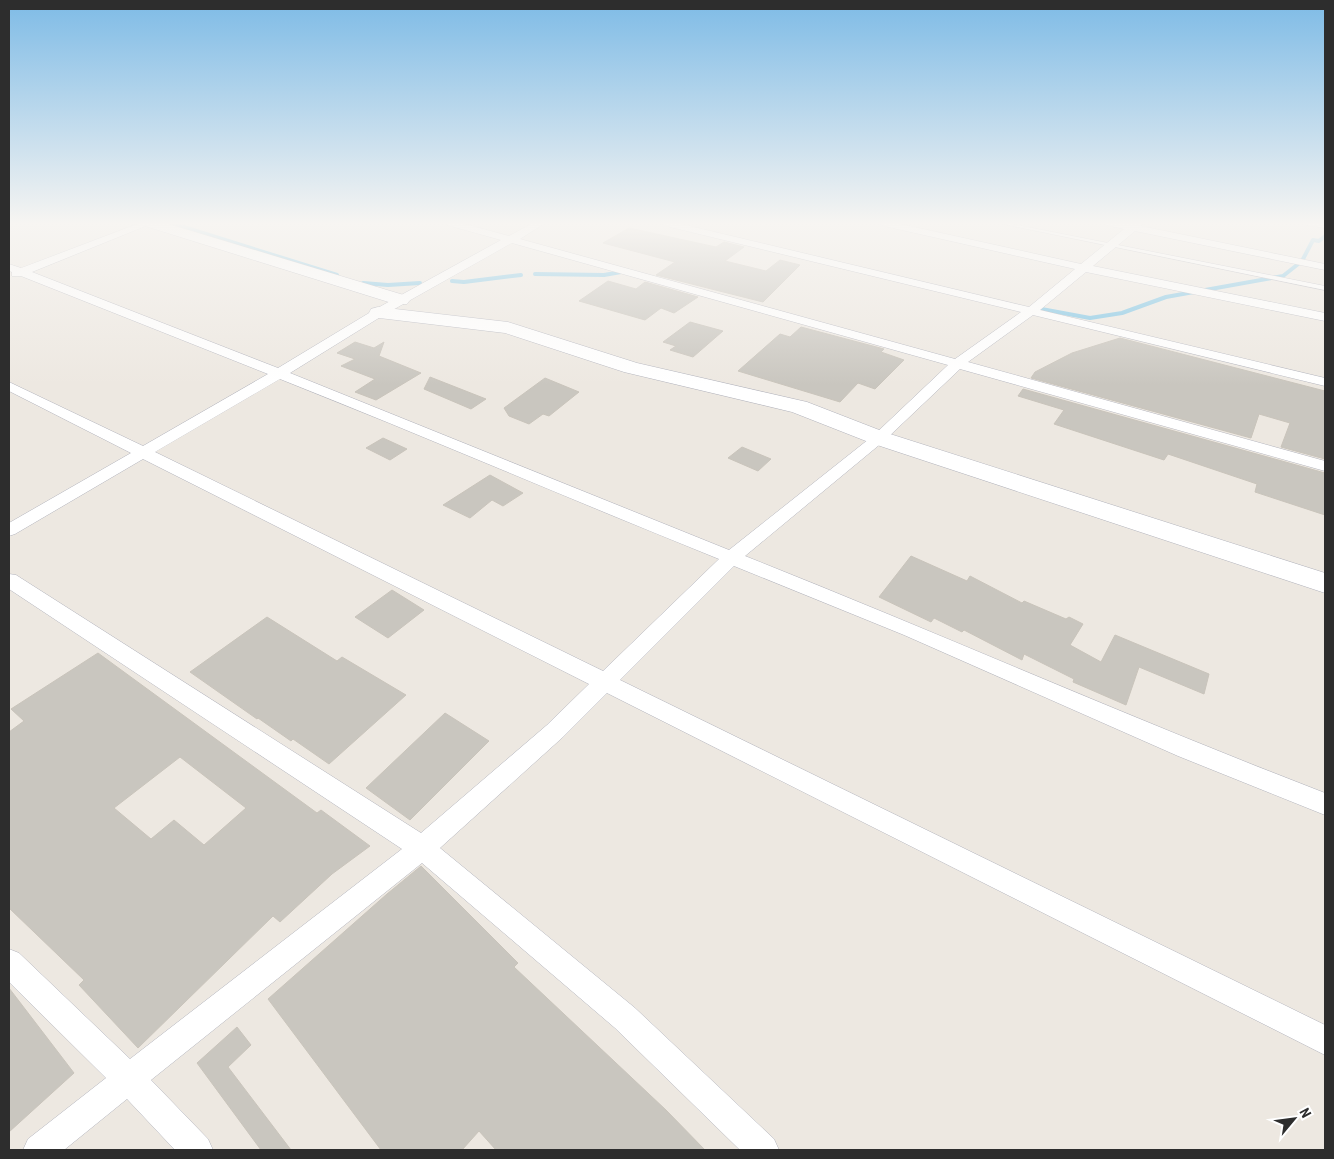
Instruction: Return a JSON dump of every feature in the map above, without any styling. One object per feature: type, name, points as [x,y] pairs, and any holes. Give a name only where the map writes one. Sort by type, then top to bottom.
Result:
[{"type":"street","points":[[26,277],[430,433],[492,461],[902,626],[1186,749],[1325,804]]},
{"type":"street","points":[[327,277],[401,300]]},
{"type":"street","points":[[9,530],[278,375],[378,313],[442,277]]},
{"type":"street","points":[[648,277],[1325,466]]},
{"type":"street","points":[[892,277],[1325,382]]},
{"type":"street","points":[[39,1150],[422,848],[555,731],[732,557],[879,438],[958,363],[1031,311],[1074,277]]},
{"type":"street","points":[[1130,277],[1325,317]]},
{"type":"street","points":[[378,313],[508,328],[631,368],[799,407],[879,438],[1325,583]]},
{"type":"street","points":[[9,386],[1325,1040]]},
{"type":"street","points":[[9,580],[422,848],[625,1018],[763,1150]]},
{"type":"street","points":[[9,963],[128,1078],[197,1150]]},
{"type":"lane","points":[[1269,277],[1325,288]]},
{"type":"building","points":[[664,277],[788,277],[763,302]]},
{"type":"building","points":[[608,281],[636,289],[645,282],[698,297],[674,313],[661,308],[645,320],[579,301]]},
{"type":"building","points":[[690,322],[723,331],[693,357],[670,350],[676,346],[663,342]]},
{"type":"building","points":[[801,327],[884,349],[881,352],[904,360],[875,389],[858,383],[840,402],[738,371],[780,334],[790,337]]},
{"type":"building","points":[[1120,338],[1325,391],[1325,459],[1281,447],[1290,423],[1259,414],[1251,438],[1031,378],[1035,372],[1072,353]]},
{"type":"building","points":[[355,342],[374,348],[384,342],[379,356],[421,373],[376,400],[355,392],[375,379],[341,366],[355,359],[337,353]]},
{"type":"building","points":[[430,377],[486,399],[471,409],[424,389]]},
{"type":"building","points":[[545,378],[579,392],[549,416],[543,414],[529,424],[509,416],[504,408]]},
{"type":"building","points":[[1023,389],[1325,473],[1325,515],[1255,492],[1257,484],[1168,454],[1164,460],[1054,424],[1064,410],[1018,396]]},
{"type":"building","points":[[383,438],[407,449],[390,460],[366,448]]},
{"type":"building","points":[[742,447],[771,459],[758,471],[728,458]]},
{"type":"building","points":[[490,475],[523,493],[503,506],[492,500],[470,518],[443,505]]},
{"type":"building","points":[[911,556],[967,581],[970,576],[1022,603],[1024,601],[1066,619],[1069,617],[1083,624],[1070,645],[1101,662],[1115,635],[1209,674],[1204,694],[1139,667],[1126,705],[1073,682],[1074,679],[1024,654],[1022,660],[964,630],[962,632],[934,618],[931,622],[879,597]]},
{"type":"building","points":[[392,590],[424,610],[388,638],[355,617]]},
{"type":"building","points":[[267,617],[337,661],[342,657],[406,695],[329,764],[293,739],[291,741],[257,719],[190,672]]},
{"type":"building","points":[[98,653],[317,813],[321,810],[370,846],[332,874],[280,922],[273,916],[138,1048],[79,985],[84,980],[9,908],[9,732],[24,721],[11,709]],"holes":[[[180,757],[246,808],[204,845],[174,820],[151,839],[114,808]]]},
{"type":"building","points":[[445,713],[489,741],[410,820],[366,788]]},
{"type":"building","points":[[421,866],[518,963],[514,967],[666,1110],[705,1150],[496,1150],[479,1131],[462,1150],[381,1150],[268,999]]},
{"type":"building","points":[[9,988],[74,1073],[9,1132]]},
{"type":"building","points":[[237,1027],[251,1045],[228,1067],[291,1150],[261,1150],[197,1063]]},
{"type":"waterway","points":[[452,281],[464,282],[504,277]]},
{"type":"waterway","points":[[1036,308],[1090,318],[1122,313],[1166,297],[1277,277]]},
{"type":"waterway","points":[[363,283],[388,285],[420,283]]}]
